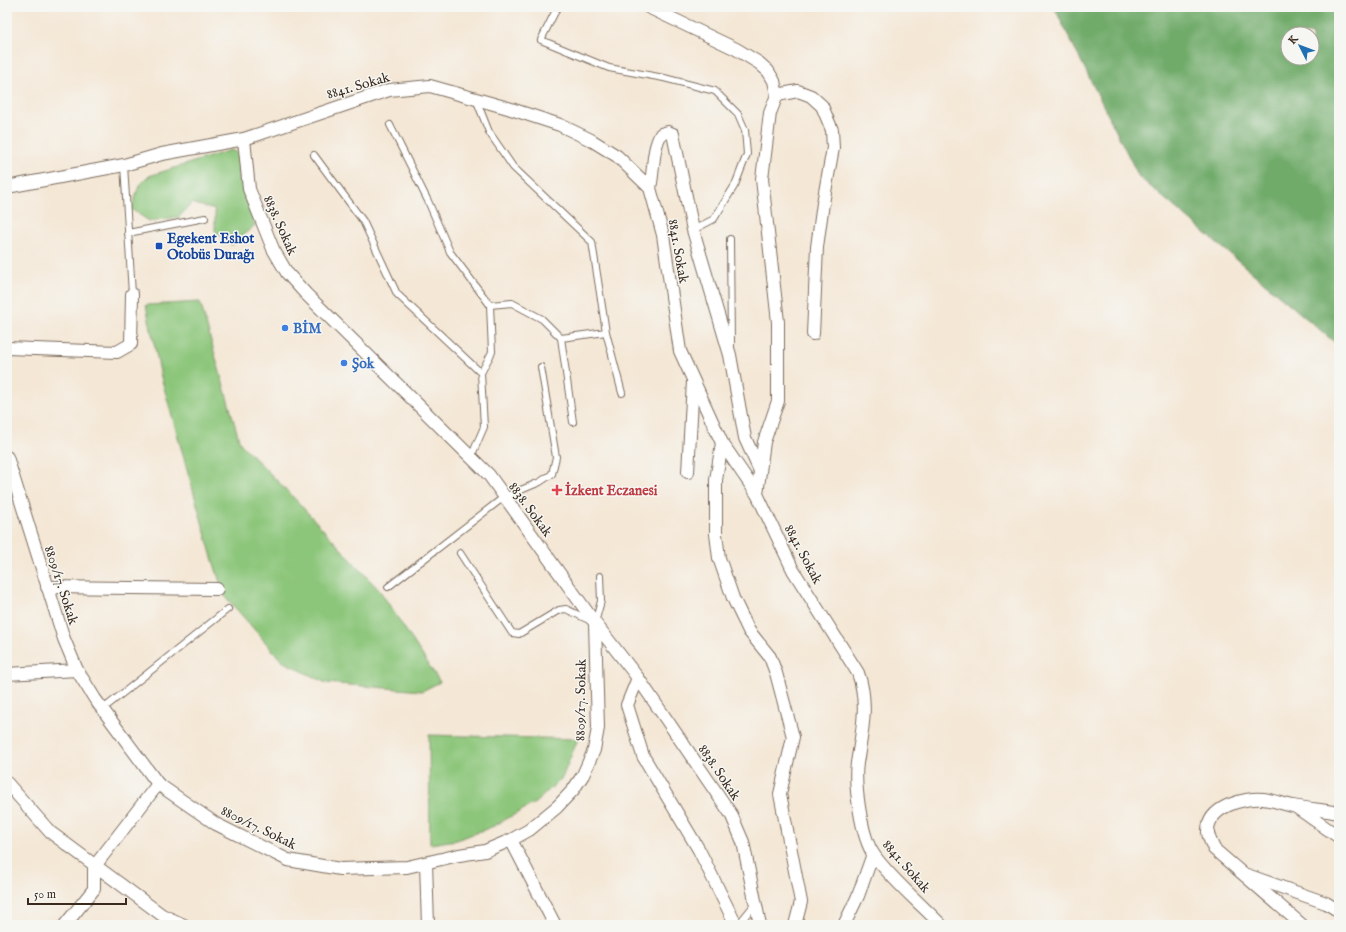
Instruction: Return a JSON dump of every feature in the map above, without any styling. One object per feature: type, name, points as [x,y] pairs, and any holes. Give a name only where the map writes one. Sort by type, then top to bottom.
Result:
[{"type":"street","points":[[648,7],[736,50],[759,63],[768,71],[774,81],[777,95],[770,113],[762,179],[778,322],[778,401],[764,442],[757,494]]},
{"type":"street","name":"8841. Sokak","points":[[7,187],[124,165],[162,154],[244,139],[389,90],[430,86],[560,125],[591,140],[617,156],[650,188],[663,235],[680,352],[722,443],[757,494],[793,570],[858,673],[863,687],[865,709],[856,771],[860,817],[873,854],[941,925]]},
{"type":"street","points":[[777,95],[798,91],[811,96],[822,106],[832,130],[833,148],[823,202],[817,247],[813,334]]},
{"type":"street","points":[[650,188],[656,143],[661,134],[668,132],[673,134],[692,230],[730,356],[745,438],[760,471]]},
{"type":"street","name":"8838. Sokak","points":[[244,139],[249,189],[273,249],[287,273],[306,294],[489,475],[595,623],[638,678],[731,814],[743,842],[760,925]]},
{"type":"street","points":[[7,348],[117,352],[131,344],[132,294]]},
{"type":"street","points":[[688,472],[693,380]]},
{"type":"street","points":[[722,443],[716,480],[716,534],[719,558],[733,598],[746,624],[770,657],[776,673],[793,737],[780,794],[801,902],[795,925]]},
{"type":"street","name":"8809/17. Sokak","points":[[8,465],[64,639],[77,670],[103,709],[158,784],[216,824],[288,860],[340,869],[407,867],[485,851],[511,840],[529,830],[557,807],[583,774],[594,750],[598,728],[595,623]]},
{"type":"street","points":[[47,587],[217,589]]},
{"type":"street","points":[[7,674],[77,670]]},
{"type":"street","points":[[638,678],[627,705],[643,756],[699,850],[737,925]]},
{"type":"street","points":[[7,783],[50,832],[94,867],[162,915],[184,925]]},
{"type":"street","points":[[65,925],[94,889],[94,867],[158,784]]},
{"type":"street","points":[[1302,925],[1214,849],[1208,833],[1209,825],[1215,815],[1224,808],[1241,800],[1262,799],[1339,813]]},
{"type":"street","points":[[1294,806],[1339,837]]},
{"type":"street","points":[[511,840],[555,925]]},
{"type":"street","points":[[844,925],[858,896],[873,854]]},
{"type":"street","points":[[426,863],[428,925]]},
{"type":"street","points":[[1244,874],[1326,903],[1339,911]]},
{"type":"lane","points":[[558,8],[541,40],[608,68],[664,78],[715,91],[738,114],[745,130],[747,154],[735,185],[714,219],[692,230]]},
{"type":"lane","points":[[476,99],[489,132],[513,167],[592,242],[606,332],[622,393]]},
{"type":"lane","points":[[390,125],[428,201],[450,252],[490,305],[492,352],[481,373],[484,427],[471,457]]},
{"type":"lane","points":[[314,155],[363,221],[397,294],[481,373]]},
{"type":"lane","points":[[124,165],[132,294]]},
{"type":"lane","points":[[128,233],[204,218]]},
{"type":"lane","points":[[730,239],[732,325],[730,356]]},
{"type":"lane","points":[[490,305],[512,303],[542,319],[560,338],[573,422]]},
{"type":"lane","points":[[560,338],[606,332]]},
{"type":"lane","points":[[388,587],[504,497],[547,478],[552,474],[556,457],[540,367]]},
{"type":"lane","points":[[460,553],[512,633],[519,634],[559,610],[566,609],[595,623],[600,601],[600,576]]},
{"type":"lane","points":[[103,709],[228,609]]},
{"type":"lane","points":[[737,925],[756,903]]},
{"type":"green space","points":[[1054,7],[1339,7],[1339,346],[1139,177]]},
{"type":"green space","points":[[231,150],[238,153],[240,180],[255,225],[232,245],[215,231],[215,210],[192,203],[179,217],[149,221],[131,209],[139,186],[149,176]]},
{"type":"green space","points":[[200,302],[240,443],[295,499],[380,591],[440,682],[422,691],[326,683],[282,661],[224,595],[161,377],[146,305]]},
{"type":"green space","points":[[429,735],[578,739],[562,778],[535,803],[494,826],[457,840],[430,844]]},
{"type":"place","name":"Egekent Eshot Otobüs Durağı","points":[[159,246]]},
{"type":"place","name":"BİM","points":[[285,328]]},
{"type":"place","name":"Şok","points":[[344,363]]},
{"type":"place","name":"İzkent Eczanesi","points":[[557,490]]}]
